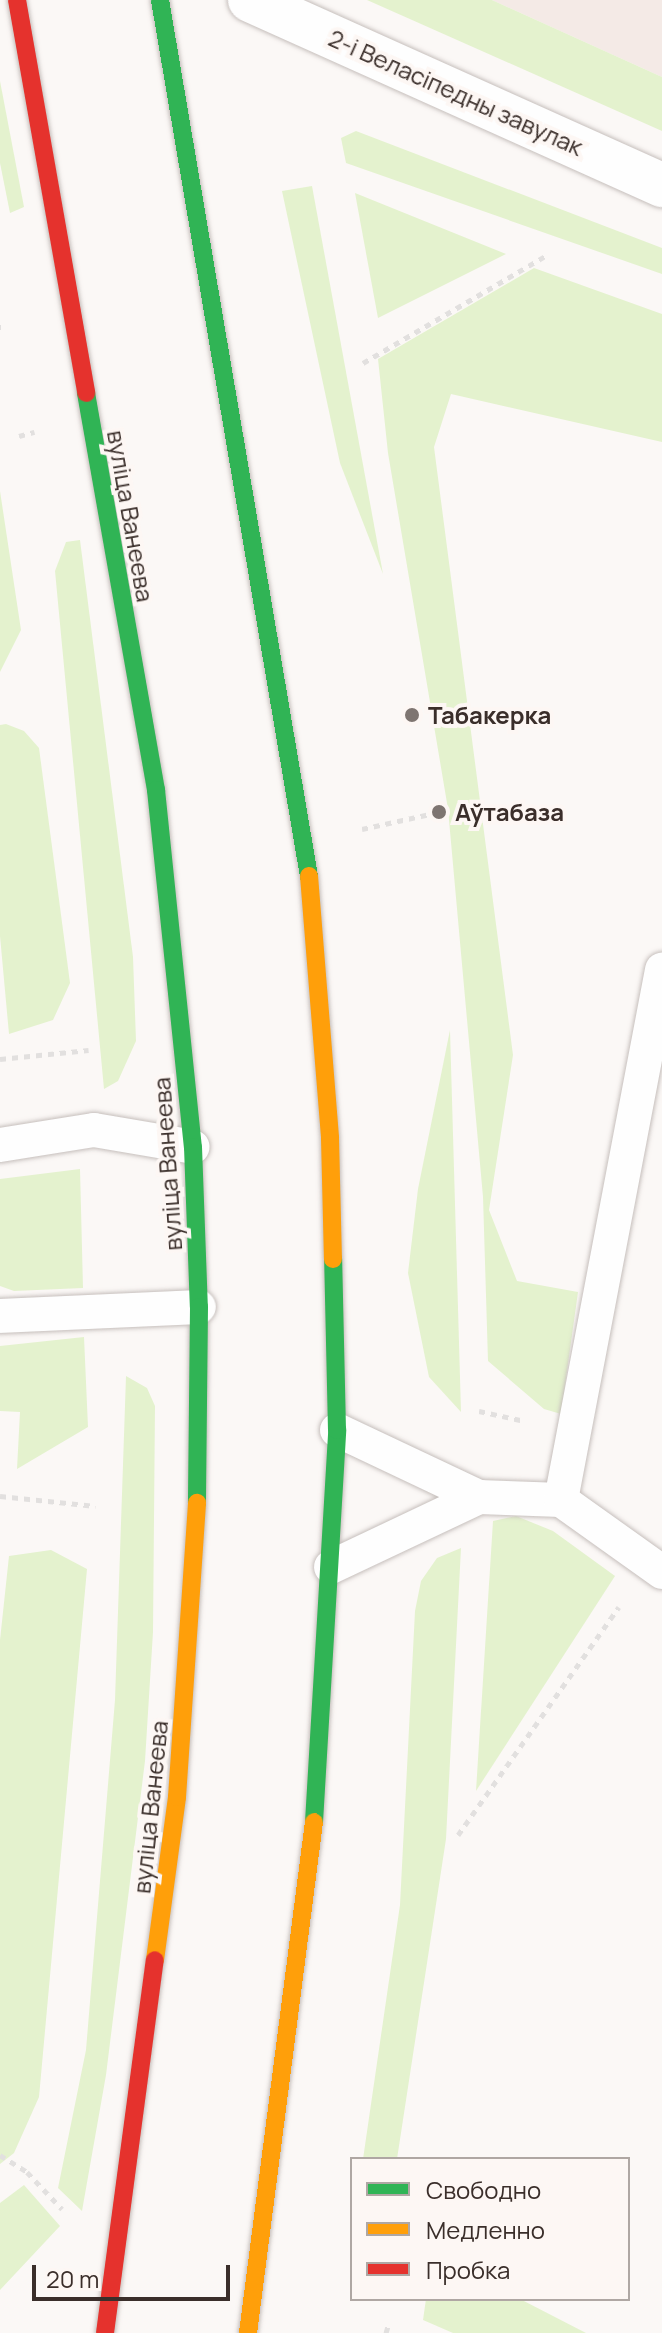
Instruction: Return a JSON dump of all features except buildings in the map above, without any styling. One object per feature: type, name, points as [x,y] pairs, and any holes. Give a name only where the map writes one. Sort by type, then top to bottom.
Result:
[{"type":"main road","name":"вуліца Ванеева","points":[[17,0],[156,790],[193,1147],[199,1307],[196,1564],[177,1797],[105,2333]]},
{"type":"main road","points":[[160,0],[306,841],[330,1138],[337,1430],[331,1567],[312,1837],[248,2333]]},
{"type":"street","name":"2-і Веласіпедны завулак","points":[[250,0],[662,185]]},
{"type":"lane","points":[[561,1500],[662,970]]},
{"type":"lane","points":[[0,1145],[94,1130],[193,1147]]},
{"type":"lane","points":[[0,1316],[199,1307]]},
{"type":"lane","points":[[337,1430],[479,1497],[561,1500],[662,1572]]},
{"type":"lane","points":[[331,1567],[479,1497]]},
{"type":"path","points":[[363,363],[547,255]]},
{"type":"path","points":[[306,841],[439,812]]},
{"type":"path","points":[[0,1059],[89,1050]]},
{"type":"path","points":[[479,1411],[540,1424]]},
{"type":"path","points":[[0,1496],[95,1506]]},
{"type":"path","points":[[458,1835],[628,1594]]},
{"type":"path","points":[[0,2155],[27,2172],[69,2216]]},
{"type":"shaded area","points":[[492,0],[662,0],[662,77]]},
{"type":"green space","points":[[367,0],[492,0],[662,77],[662,131]]},
{"type":"green space","points":[[0,81],[24,207],[10,213],[0,163]]},
{"type":"green space","points":[[356,131],[662,248],[662,274],[346,163],[341,138]]},
{"type":"green space","points":[[312,186],[383,574],[340,463],[282,191]]},
{"type":"green space","points":[[355,193],[506,254],[378,318]]},
{"type":"green space","points":[[534,268],[662,314],[662,442],[451,394],[434,447],[513,1055],[489,1210],[517,1281],[578,1292],[561,1414],[544,1409],[488,1361],[483,1197],[448,809],[388,453],[378,359]]},
{"type":"green space","points":[[0,491],[21,630],[0,672]]},
{"type":"green space","points":[[80,540],[133,957],[136,1041],[118,1081],[104,1089],[55,571],[66,542]]},
{"type":"green space","points":[[6,724],[24,731],[39,748],[70,983],[53,1020],[9,1034],[0,936],[0,725]]},
{"type":"green space","points":[[450,1030],[461,1412],[429,1377],[408,1273],[418,1189]]},
{"type":"green space","points":[[80,1169],[83,1288],[14,1291],[0,1286],[0,1179]]},
{"type":"green space","points":[[84,1337],[88,1427],[17,1469],[20,1412],[0,1411],[0,1346]]},
{"type":"green space","points":[[126,1376],[147,1388],[155,1406],[153,1632],[145,1761],[106,2075],[82,2211],[58,2188],[86,2050],[115,1700]]},
{"type":"green space","points":[[516,1516],[553,1531],[615,1576],[476,1791],[493,1521]]},
{"type":"green space","points":[[461,1548],[446,1839],[397,2157],[363,2157],[400,1905],[415,1611],[421,1581],[437,1558]]},
{"type":"green space","points":[[51,1550],[87,1569],[39,2097],[14,2153],[0,2164],[0,1640],[9,1556]]},
{"type":"green space","points":[[24,2185],[60,2226],[0,2290],[0,2203]]},
{"type":"green space","points":[[426,2301],[524,2301],[586,2333],[453,2333],[423,2320]]},
{"type":"traffic: fast","points":[[160,0],[309,876]]},
{"type":"traffic: fast","points":[[86,393],[156,790],[193,1147],[199,1307],[197,1503]]},
{"type":"traffic: fast","points":[[314,1822],[337,1430],[333,1259]]},
{"type":"traffic: slow","points":[[309,876],[330,1138],[333,1259]]},
{"type":"traffic: slow","points":[[155,1960],[177,1797],[197,1503]]},
{"type":"traffic: slow","points":[[248,2333],[314,1822]]},
{"type":"traffic: jam","points":[[17,0],[86,393]]},
{"type":"traffic: jam","points":[[105,2333],[155,1960]]},
{"type":"place","name":"Табакерка","points":[[412,715]]},
{"type":"place","name":"Аўтабаза","points":[[439,812]]}]
